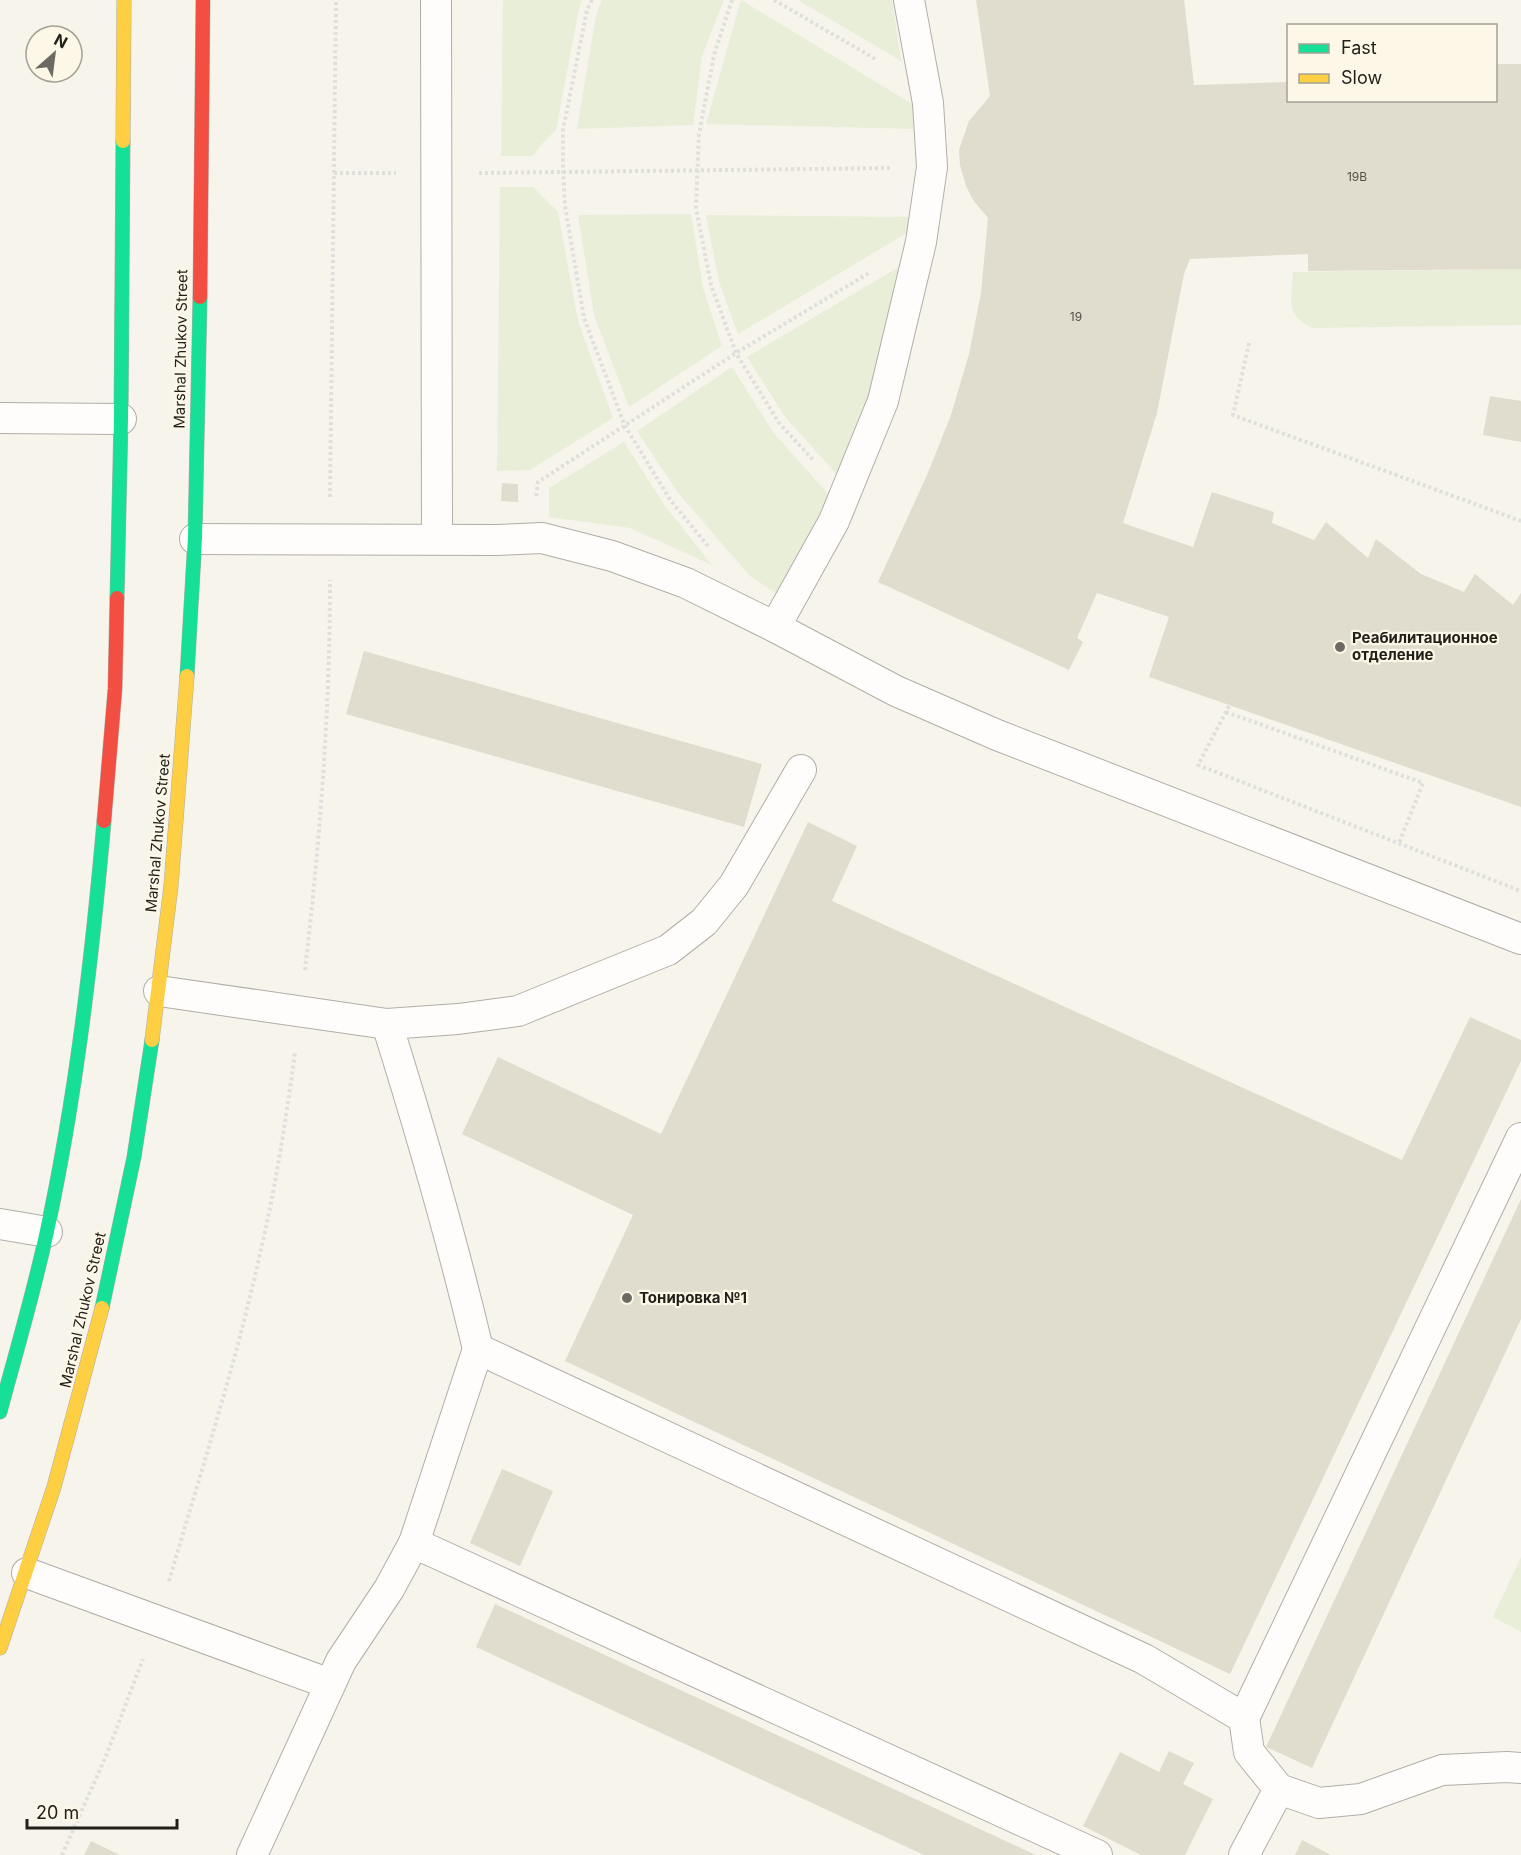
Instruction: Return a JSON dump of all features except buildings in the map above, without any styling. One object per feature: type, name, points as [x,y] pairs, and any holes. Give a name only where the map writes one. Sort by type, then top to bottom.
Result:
[{"type":"main road","points":[[0,1412],[47,1232],[68,1115],[88,985],[103,834],[115,689],[121,419],[124,0]]},
{"type":"main road","name":"Marshal Zhukov Street","points":[[0,1648],[27,1573],[90,1359],[115,1247],[140,1115],[159,991],[176,832],[195,539],[203,0]]},
{"type":"lane","points":[[436,0],[437,539]]},
{"type":"lane","points":[[776,627],[834,521],[883,401],[921,242],[932,167],[925,89],[909,0]]},
{"type":"lane","points":[[0,418],[121,419]]},
{"type":"lane","points":[[195,539],[496,540],[542,538],[612,556],[686,583],[776,627],[896,691],[997,735],[1521,939]]},
{"type":"lane","points":[[159,991],[387,1024],[458,1019],[518,1011],[668,950],[704,922],[734,885],[801,770]]},
{"type":"lane","points":[[252,1855],[341,1661],[388,1589],[414,1543],[478,1349],[461,1278],[387,1024]]},
{"type":"lane","points":[[1521,1138],[1244,1718],[1249,1752],[1279,1789],[1319,1803],[1360,1799],[1442,1770],[1521,1768]]},
{"type":"lane","points":[[0,1224],[47,1232]]},
{"type":"lane","points":[[478,1349],[1144,1659],[1244,1718]]},
{"type":"lane","points":[[414,1543],[1097,1855]]},
{"type":"lane","points":[[27,1573],[330,1684]]},
{"type":"lane","points":[[1244,1855],[1279,1789]]},
{"type":"path","points":[[62,1855],[106,1756],[157,1620],[229,1372],[259,1258],[288,1105],[315,876],[330,666],[336,0]]},
{"type":"path","points":[[592,0],[587,10],[563,130],[562,171],[565,206],[584,318],[625,426],[671,501],[709,547]]},
{"type":"path","points":[[732,0],[714,55],[699,134],[696,208],[711,285],[736,353],[779,423],[845,496]]},
{"type":"path","points":[[774,0],[925,89]]},
{"type":"path","points":[[334,173],[932,167]]},
{"type":"path","points":[[535,500],[538,482],[736,353],[921,242]]},
{"type":"path","points":[[1249,343],[1233,415],[1521,520]]},
{"type":"path","points":[[1229,705],[1198,765],[1521,891]]},
{"type":"path","points":[[1226,712],[1424,783],[1399,843]]},
{"type":"green space","points":[[503,0],[582,0],[556,130],[533,156],[501,156]]},
{"type":"green space","points":[[602,0],[724,0],[702,56],[693,125],[577,129],[596,16]]},
{"type":"green space","points":[[741,0],[914,105],[913,129],[706,124]]},
{"type":"green space","points":[[798,0],[892,0],[901,61]]},
{"type":"green space","points":[[500,187],[533,187],[558,212],[578,321],[613,418],[530,470],[497,471]]},
{"type":"green space","points":[[691,214],[703,288],[722,346],[629,407],[594,315],[578,215]]},
{"type":"green space","points":[[706,215],[912,217],[910,231],[738,334],[719,282]]},
{"type":"green space","points":[[909,261],[872,400],[841,479],[785,417],[747,357]]},
{"type":"green space","points":[[1521,269],[1521,325],[1312,328],[1303,323],[1293,312],[1291,298],[1293,272]]},
{"type":"green space","points":[[732,367],[773,432],[830,496],[777,594],[750,576],[679,494],[637,431]]},
{"type":"green space","points":[[624,442],[665,506],[712,565],[630,528],[549,517],[549,488]]},
{"type":"green space","points":[[1521,1557],[1521,1632],[1493,1617]]},
{"type":"traffic: fast","points":[[117,598],[123,141]]},
{"type":"traffic: fast","points":[[187,676],[195,537],[200,297]]},
{"type":"traffic: fast","points":[[0,1412],[42,1254],[75,1078],[104,821]]},
{"type":"traffic: fast","points":[[102,1308],[134,1157],[152,1040]]},
{"type":"traffic: slow","points":[[123,141],[124,0]]},
{"type":"traffic: slow","points":[[152,1040],[171,886],[187,676]]},
{"type":"traffic: slow","points":[[0,1648],[54,1487],[102,1308]]},
{"type":"traffic: jam","points":[[200,297],[203,0]]},
{"type":"traffic: jam","points":[[104,821],[115,689],[117,598]]},
{"type":"place","name":"Реабилитационное отделение","points":[[1340,647]]},
{"type":"place","name":"Тонировка №1","points":[[627,1298]]}]
